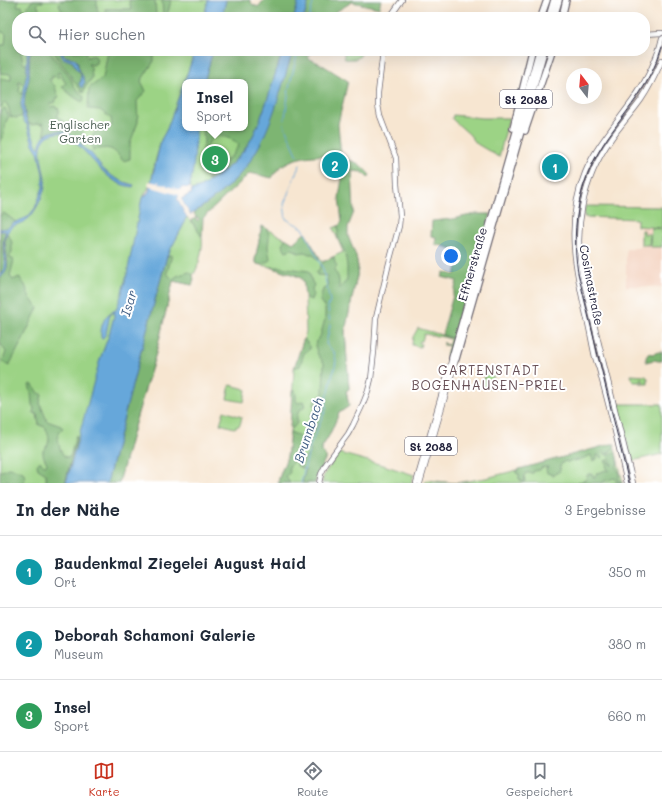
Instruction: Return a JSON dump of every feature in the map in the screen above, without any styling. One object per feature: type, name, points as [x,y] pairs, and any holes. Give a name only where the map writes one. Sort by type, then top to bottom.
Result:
[{"type":"highway","points":[[543,12],[547,0]]},
{"type":"highway","points":[[550,12],[554,0]]},
{"type":"highway","points":[[555,12],[559,0]]},
{"type":"highway","points":[[563,12],[566,0]]},
{"type":"highway","points":[[514,147],[513,129],[531,56]]},
{"type":"highway","name":"Effnerstraße","points":[[454,358],[539,56]]},
{"type":"highway","name":"Effnerstraße","points":[[514,147],[542,56]]},
{"type":"highway","points":[[514,147],[524,133],[550,56]]},
{"type":"main road","points":[[394,12],[402,0]]},
{"type":"main road","points":[[650,34],[662,33]]},
{"type":"main road","name":"Cosimastraße","points":[[627,483],[602,377],[595,357],[578,282],[574,259],[573,235],[579,192],[588,165],[605,138],[645,82],[655,60],[662,38]]},
{"type":"main road","points":[[319,483],[321,474],[326,464],[350,430],[368,391],[372,373],[376,318],[399,226],[400,216],[396,158],[380,116],[378,105],[382,56]]},
{"type":"main road","name":"Cosimastraße","points":[[633,483],[582,272],[579,255],[579,230],[584,194],[594,168],[611,139],[641,99],[662,60]]},
{"type":"main road","name":"Effnerstraße","points":[[416,483],[436,413],[454,358]]},
{"type":"main road","name":"Effnerstraße","points":[[420,483],[454,358]]},
{"type":"shaded area","points":[[641,227],[662,228],[662,287],[626,286],[626,249],[640,247]]},
{"type":"green space","name":"Englischer Garten","points":[[0,0],[208,0],[205,12],[12,12],[12,56],[193,56],[185,79],[182,79],[182,88],[167,129],[161,140],[150,185],[142,198],[123,298],[68,483],[0,483]]},
{"type":"green space","points":[[0,0],[19,0],[17,6],[22,6],[24,12],[12,12],[12,56],[22,56],[23,63],[27,65],[27,72],[25,85],[23,85],[20,81],[18,82],[20,86],[19,91],[23,95],[21,103],[23,116],[17,118],[11,117],[8,106],[5,102],[0,109],[0,78],[11,80],[11,74],[0,73],[0,45],[5,45],[6,34],[0,31]]},
{"type":"green space","points":[[33,0],[43,0],[43,2],[40,2],[37,5],[39,8],[37,12],[25,12]]},
{"type":"green space","points":[[62,0],[97,0],[98,12],[64,12],[61,10],[59,4]]},
{"type":"green space","points":[[129,0],[155,0],[156,12],[105,12],[105,9],[131,9]]},
{"type":"green space","points":[[162,0],[171,0],[168,12],[163,12]]},
{"type":"green space","points":[[226,0],[250,0],[252,4],[258,7],[264,0],[299,0],[295,12],[223,12]]},
{"type":"green space","points":[[309,0],[381,0],[379,8],[352,2],[336,12],[305,12]]},
{"type":"green space","points":[[30,56],[53,56],[68,74],[74,86],[84,97],[83,102],[72,96],[62,87],[66,84],[59,72],[57,73],[59,78],[52,76],[52,79],[49,80],[55,86],[59,96],[55,99],[56,102],[50,104],[51,107],[54,106],[59,109],[57,116],[75,130],[83,125],[82,146],[61,131],[45,135],[45,128],[42,123],[33,125],[29,124],[24,109],[24,101],[29,77]]},
{"type":"green space","points":[[56,56],[63,56],[73,62],[76,69],[80,73],[78,62],[73,58],[64,56],[95,56],[97,59],[96,63],[93,65],[88,64],[91,67],[92,78],[83,93],[70,74]],"holes":[[[81,74],[83,83],[81,82]]]},
{"type":"green space","points":[[107,56],[154,56],[154,61],[141,81],[146,91],[137,101],[138,122],[130,143],[130,159],[123,161],[116,153],[108,148],[93,150],[90,140],[95,132],[112,126],[111,118],[100,110],[88,109],[89,88],[103,78]]},
{"type":"green space","points":[[212,56],[281,56],[261,117],[242,152],[219,175],[208,183],[191,190],[190,181],[193,167],[196,131],[248,131],[248,79],[205,79]]},
{"type":"green space","points":[[212,56],[281,56],[269,95],[249,143],[231,164],[209,181],[207,178],[233,154],[239,145],[228,138],[221,136],[216,137],[209,142],[201,162],[204,142],[203,131],[248,131],[248,79],[205,79]]},
{"type":"green space","points":[[291,56],[309,56],[308,58],[321,64],[348,81],[338,124],[341,155],[312,156],[293,160],[278,170],[272,178],[250,173],[203,218],[202,237],[192,220],[196,218],[194,213],[230,185],[240,174],[259,146],[278,99]]},
{"type":"green space","points":[[360,56],[355,59],[345,59],[344,57]]},
{"type":"green space","points":[[4,108],[9,116],[0,144],[0,112]]},
{"type":"green space","points":[[453,115],[482,118],[509,118],[499,157],[477,144],[469,134],[452,119]]},
{"type":"green space","points":[[338,160],[353,161],[370,175],[368,178],[362,172],[352,171],[354,212],[348,227],[348,236],[356,256],[358,267],[345,331],[349,389],[346,391],[349,406],[339,413],[330,434],[322,447],[322,452],[326,457],[315,483],[302,483],[306,469],[296,465],[311,451],[308,447],[296,452],[293,462],[289,467],[290,472],[286,477],[290,483],[278,483],[287,457],[290,432],[302,440],[306,433],[315,431],[317,425],[311,417],[311,414],[315,411],[323,410],[324,407],[316,407],[314,405],[315,400],[323,394],[324,363],[318,355],[315,346],[316,341],[320,337],[325,319],[325,308],[320,301],[323,289],[328,287],[328,276],[317,275],[316,272],[319,270],[322,263],[334,257],[337,266],[334,271],[338,277],[339,289],[347,280],[345,252],[338,237],[338,226],[342,222],[339,198],[342,178]]},
{"type":"green space","points":[[585,206],[662,207],[662,228],[637,226],[637,219],[584,217]]},
{"type":"green space","points":[[4,213],[16,222],[8,228],[0,229],[0,215]]},
{"type":"green space","points":[[476,214],[491,214],[455,339],[442,335],[457,281],[442,277],[444,272],[455,275],[461,251],[435,244],[436,237],[431,236],[432,221]]},
{"type":"green space","points":[[187,217],[200,233],[202,238],[199,263],[193,275],[194,280],[192,285],[173,281],[156,353],[119,483],[107,483],[167,256]]},
{"type":"green space","points":[[262,226],[293,243],[305,233],[322,262],[343,252],[333,228],[338,226],[356,256],[358,267],[357,276],[345,331],[349,389],[346,391],[349,406],[339,413],[330,434],[322,447],[322,452],[326,457],[315,483],[278,483],[287,457],[294,369],[306,332],[305,296],[304,282],[301,278],[287,272],[286,273],[271,267],[257,264],[255,260]]},
{"type":"green space","points":[[262,226],[267,229],[269,234],[268,248],[270,260],[261,265],[257,264],[255,260]]},
{"type":"green space","points":[[651,228],[662,229],[662,247],[650,247]]},
{"type":"green space","points":[[6,230],[3,240],[4,269],[3,273],[0,275],[0,231]]},
{"type":"green space","points":[[641,230],[644,230],[644,234],[650,234],[649,245],[641,245]]},
{"type":"green space","points":[[7,233],[12,244],[10,258],[14,260],[10,276],[13,280],[19,277],[25,285],[30,298],[38,308],[9,366],[2,362],[6,352],[0,343],[0,277],[5,273],[7,268],[5,238]]},
{"type":"green space","points":[[305,233],[320,258],[317,259],[313,254],[305,252],[298,253],[292,249],[286,251],[284,248],[283,245],[285,238],[293,243]]},
{"type":"green space","points":[[172,255],[167,273],[172,279],[189,272],[193,276],[193,283],[192,285],[173,281],[156,353],[119,483],[107,483],[167,256]]},
{"type":"green space","points":[[271,267],[309,271],[314,285],[311,300],[306,296],[301,278]]},
{"type":"green space","points":[[418,328],[455,339],[450,354],[446,355],[449,346],[443,345],[444,342],[445,344],[449,345],[450,339],[443,337],[424,334],[422,341],[419,343],[421,344],[420,347],[412,345],[413,337]]},
{"type":"green space","points":[[304,338],[310,346],[310,349],[304,353],[300,366],[294,368]]},
{"type":"green space","points":[[662,352],[662,361],[654,360],[646,362],[646,357],[649,353],[653,354]]},
{"type":"green space","points":[[488,370],[493,372],[494,388],[482,386],[486,371]]},
{"type":"green space","points":[[631,375],[646,376],[648,378],[648,384],[641,384],[644,383],[642,379],[641,382],[633,382]]},
{"type":"green space","points":[[31,384],[38,393],[42,394],[40,403],[47,421],[63,428],[58,433],[58,439],[60,448],[65,457],[70,457],[76,435],[77,437],[65,483],[46,483],[46,474],[38,469],[37,465],[40,461],[44,465],[47,464],[43,450],[47,446],[49,438],[45,427],[39,425],[37,414],[33,413],[34,408],[32,405],[29,385]]},
{"type":"green space","points":[[230,385],[246,390],[244,402],[227,399]]},
{"type":"green space","points":[[295,390],[296,401],[298,403],[303,401],[305,406],[299,411],[297,423],[293,428],[290,428],[292,391]]},
{"type":"green space","points":[[617,404],[662,404],[662,454],[632,461]]},
{"type":"green space","points":[[224,411],[242,417],[240,425],[234,428],[220,424]]},
{"type":"green space","points":[[615,444],[614,448],[607,455],[604,451],[602,453],[603,457],[601,458],[597,455],[597,459],[593,461],[591,455],[583,459],[567,462],[564,461],[560,466],[560,471],[553,475],[547,473],[546,469],[548,467],[542,467],[540,470],[534,471],[533,473],[526,473],[524,476],[525,481],[523,482],[519,479],[519,474],[516,473],[519,469]]},
{"type":"green space","points":[[614,445],[623,483],[456,483],[486,478]]},
{"type":"green space","points":[[614,452],[616,453],[618,462],[616,467],[620,474],[618,476],[619,482],[622,481],[623,483],[617,483],[615,478],[602,483],[573,483],[586,480],[588,474],[593,475],[594,479],[597,473],[606,470],[608,471],[605,461],[607,460],[612,465],[608,456]]},
{"type":"green space","points":[[339,453],[414,475],[411,483],[322,483],[324,474]]},
{"type":"green space","points":[[8,468],[23,472],[25,477],[24,483],[10,483],[8,480],[0,483],[0,472]]},
{"type":"green space","points":[[426,480],[456,483],[425,483]]},
{"type":"water","points":[[208,0],[226,0],[223,12],[205,12]]},
{"type":"water","points":[[299,0],[309,0],[305,12],[295,12]]},
{"type":"water","points":[[27,56],[29,56],[29,78],[25,94],[24,107],[25,116],[37,146],[39,148],[40,142],[47,134],[60,131],[67,133],[92,154],[106,172],[119,180],[134,185],[133,187],[124,185],[109,177],[66,135],[58,133],[48,136],[43,141],[41,148],[45,177],[44,191],[31,216],[8,231],[5,239],[6,269],[4,274],[0,277],[3,273],[5,262],[4,236],[6,231],[0,231],[0,229],[8,228],[16,222],[28,217],[35,208],[43,187],[43,174],[38,152],[33,144],[27,125],[23,120],[21,103],[27,72]]},
{"type":"water","points":[[62,56],[65,56],[73,58],[77,61],[81,73],[76,69],[73,62],[63,58]]},
{"type":"water","points":[[193,56],[212,56],[205,79],[185,79]]},
{"type":"water","points":[[281,56],[291,56],[272,116],[259,146],[250,161],[235,180],[190,215],[181,199],[192,193],[191,190],[198,189],[223,172],[242,153],[255,131]]},
{"type":"water","points":[[81,73],[85,83],[83,84],[82,88],[79,84],[81,82]]},
{"type":"water","name":"Isar","points":[[182,88],[182,131],[196,131],[190,188],[181,188],[178,199],[187,217],[167,256],[107,483],[66,483],[100,359],[109,335],[115,312],[110,314],[106,334],[103,338],[101,338],[102,325],[108,314],[116,310],[121,296],[127,274],[142,198],[149,191],[161,140],[167,129]]},
{"type":"pier","points":[[149,181],[157,183],[159,181],[159,184],[166,184],[167,186],[173,188],[174,186],[174,188],[180,190],[181,188],[191,188],[191,190],[182,190],[180,197],[182,197],[181,199],[190,215],[187,217],[178,200],[179,195],[148,186]]},
{"type":"waterway","name":"Brunnbach","points":[[310,12],[314,0]]},
{"type":"waterway","name":"Brunnbach","points":[[297,56],[289,88],[284,125],[298,156]]},
{"type":"waterway","name":"Brunnbach","points":[[300,165],[284,204],[286,219],[303,228],[323,269],[330,301],[328,307],[330,325],[326,344],[334,352],[336,361],[327,395],[326,409],[310,446],[301,483]]},
{"type":"tram line","points":[[629,483],[578,273],[575,236],[580,202],[590,169],[608,137],[632,105],[646,83],[662,46]]},
{"type":"place","name":"Insel","points":[[215,159]]},
{"type":"place","name":"Deborah Schamoni Galerie","points":[[335,165]]},
{"type":"place","name":"Baudenkmal Ziegelei August Haid","points":[[555,167]]},
{"type":"district","name":"GARTENSTADT BOGENHAUSEN-PRIEL","points":[[489,376]]}]
